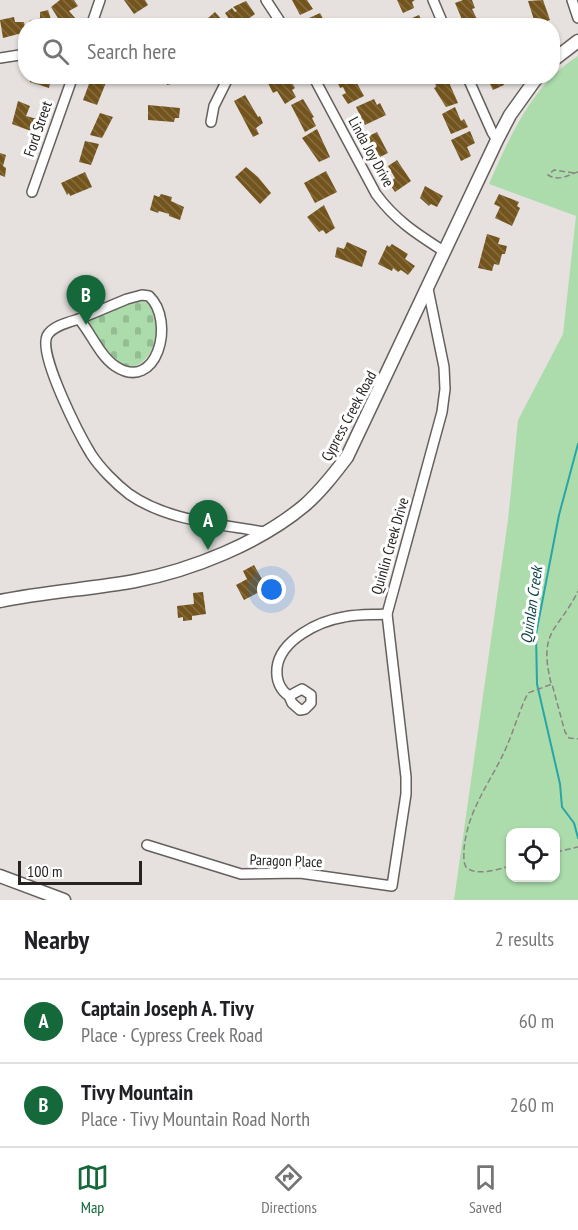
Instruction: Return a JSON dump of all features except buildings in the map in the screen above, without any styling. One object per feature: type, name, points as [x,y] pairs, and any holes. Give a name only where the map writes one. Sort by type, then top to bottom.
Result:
[{"type":"main road","points":[[560,55],[578,41]]},
{"type":"main road","name":"Cypress Creek Road","points":[[0,602],[137,581],[197,564],[264,532],[304,505],[331,478],[347,457],[497,140],[510,115],[532,84]]},
{"type":"main road","points":[[0,876],[64,900]]},
{"type":"street","points":[[94,18],[100,0]]},
{"type":"street","points":[[266,0],[278,18]]},
{"type":"street","points":[[433,0],[441,18]]},
{"type":"street","points":[[572,0],[578,18]]},
{"type":"street","points":[[0,58],[18,55]]},
{"type":"street","name":"Ford Street","points":[[32,192],[69,84]]},
{"type":"street","points":[[211,122],[214,105],[225,84]]},
{"type":"street","name":"Linda Joy Drive","points":[[317,84],[371,187],[386,209],[404,226],[445,252]]},
{"type":"street","points":[[471,84],[497,140]]},
{"type":"street","name":"Quinlin Creek Drive","points":[[392,886],[406,794],[406,777],[387,614],[390,596],[442,412],[445,389],[444,367],[428,289]]},
{"type":"street","points":[[79,319],[106,358],[122,370],[131,372],[146,368],[157,355],[161,318],[149,296],[142,295],[127,298],[79,319],[52,331],[47,337],[45,349],[51,370],[92,455],[106,472],[128,493],[155,508],[264,532]]},
{"type":"street","points":[[290,696],[279,686],[276,674],[278,660],[285,647],[295,638],[326,622],[345,617],[387,614]]},
{"type":"street","name":"Paragon Place","points":[[147,845],[241,874],[300,873],[392,886]]},
{"type":"path","points":[[574,173],[554,170],[548,175],[554,179],[578,172]]},
{"type":"path","points":[[578,591],[548,638],[548,671],[565,732],[569,738],[578,739]]},
{"type":"path","points":[[506,867],[494,871],[478,871],[466,867],[464,854],[466,835],[472,812],[505,750],[528,693],[533,689],[552,684]]},
{"type":"path","points":[[560,851],[578,847]]},
{"type":"green space","points":[[578,56],[578,900],[454,900],[508,520],[518,420],[563,334],[576,216],[489,184],[514,130],[535,97],[546,84],[560,84],[560,70]]},
{"type":"green space","points":[[137,300],[149,304],[155,314],[157,326],[150,353],[142,363],[131,367],[118,364],[108,356],[84,320]]},
{"type":"waterway","name":"Quinlan Creek","points":[[578,444],[559,515],[536,634],[537,684],[560,784],[562,807],[574,823],[578,838]]},
{"type":"place","name":"Tivy Mountain","points":[[86,325]]},
{"type":"place","name":"Captain Joseph A. Tivy","points":[[208,550]]}]
